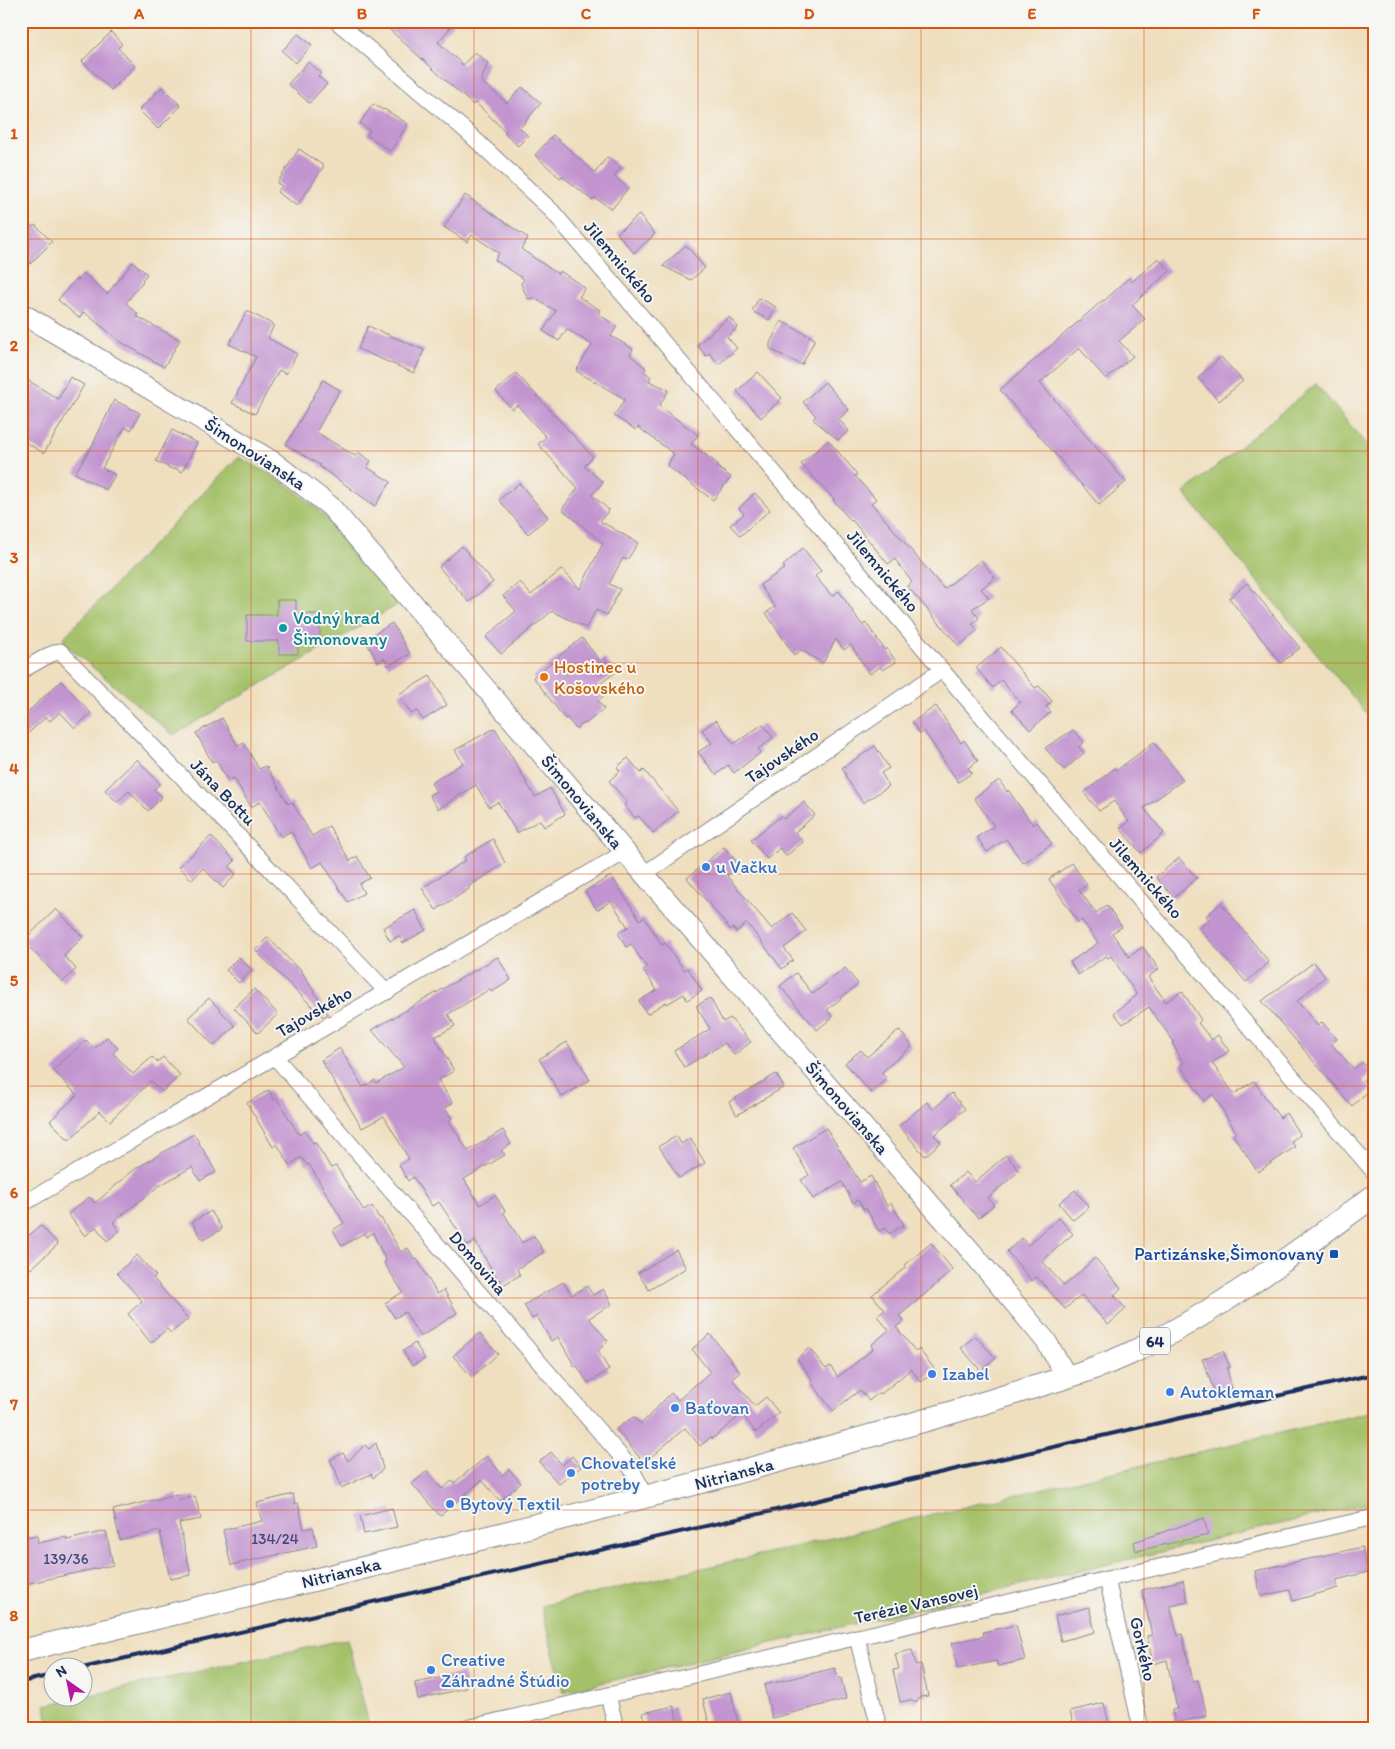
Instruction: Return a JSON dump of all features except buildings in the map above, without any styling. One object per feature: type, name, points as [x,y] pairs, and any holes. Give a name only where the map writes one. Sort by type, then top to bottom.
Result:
[{"type":"main road","name":"Nitrianska","points":[[21,1651],[644,1498],[961,1410],[1067,1377],[1127,1355],[1203,1315],[1374,1196]]},
{"type":"street","name":"Jilemnického","points":[[336,21],[465,130],[552,211],[942,670],[1374,1172]]},
{"type":"street","name":"Šimonovianska","points":[[21,313],[272,461],[330,506],[625,852],[970,1250],[1046,1342],[1067,1377]]},
{"type":"street","name":"Jána Bottu","points":[[21,671],[49,654],[60,651],[387,992]]},
{"type":"street","name":"Tajovského","points":[[644,874],[942,670]]},
{"type":"street","name":"Tajovského","points":[[21,1205],[625,852]]},
{"type":"street","name":"Domovina","points":[[275,1057],[631,1468],[644,1498]]},
{"type":"street","name":"Terézie Vansovej","points":[[467,1728],[1374,1517]]},
{"type":"street","name":"Gorkého","points":[[1107,1579],[1141,1728]]},
{"type":"street","points":[[857,1637],[879,1728]]},
{"type":"street","points":[[608,1695],[616,1728]]},
{"type":"green space","points":[[1316,384],[1374,454],[1374,718],[1372,720],[1184,493]]},
{"type":"green space","points":[[238,457],[279,479],[315,507],[328,519],[399,604],[173,735],[64,643],[64,637]]},
{"type":"green space","points":[[1374,1411],[1374,1502],[563,1692],[541,1606]]},
{"type":"green space","points":[[347,1639],[370,1728],[50,1728],[45,1706],[92,1706],[92,1695]]},
{"type":"railway","points":[[92,1666],[1374,1374]]},
{"type":"railway","points":[[21,1682],[42,1677]]},
{"type":"place","name":"Vodný hrad Šimonovany","points":[[283,628]]},
{"type":"place","name":"Hostinec u Košovského","points":[[544,677]]},
{"type":"place","name":"u Vačku","points":[[706,867]]},
{"type":"place","name":"Partizánske,Šimonovany","points":[[1334,1254]]},
{"type":"place","name":"Izabel","points":[[932,1374]]},
{"type":"place","name":"Autokleman","points":[[1170,1392]]},
{"type":"place","name":"Baťovan","points":[[675,1408]]},
{"type":"place","name":"Chovateľské potreby","points":[[571,1473]]},
{"type":"place","name":"Bytový Textil","points":[[450,1504]]},
{"type":"place","name":"Creative Záhradné Štúdio","points":[[431,1670]]}]
